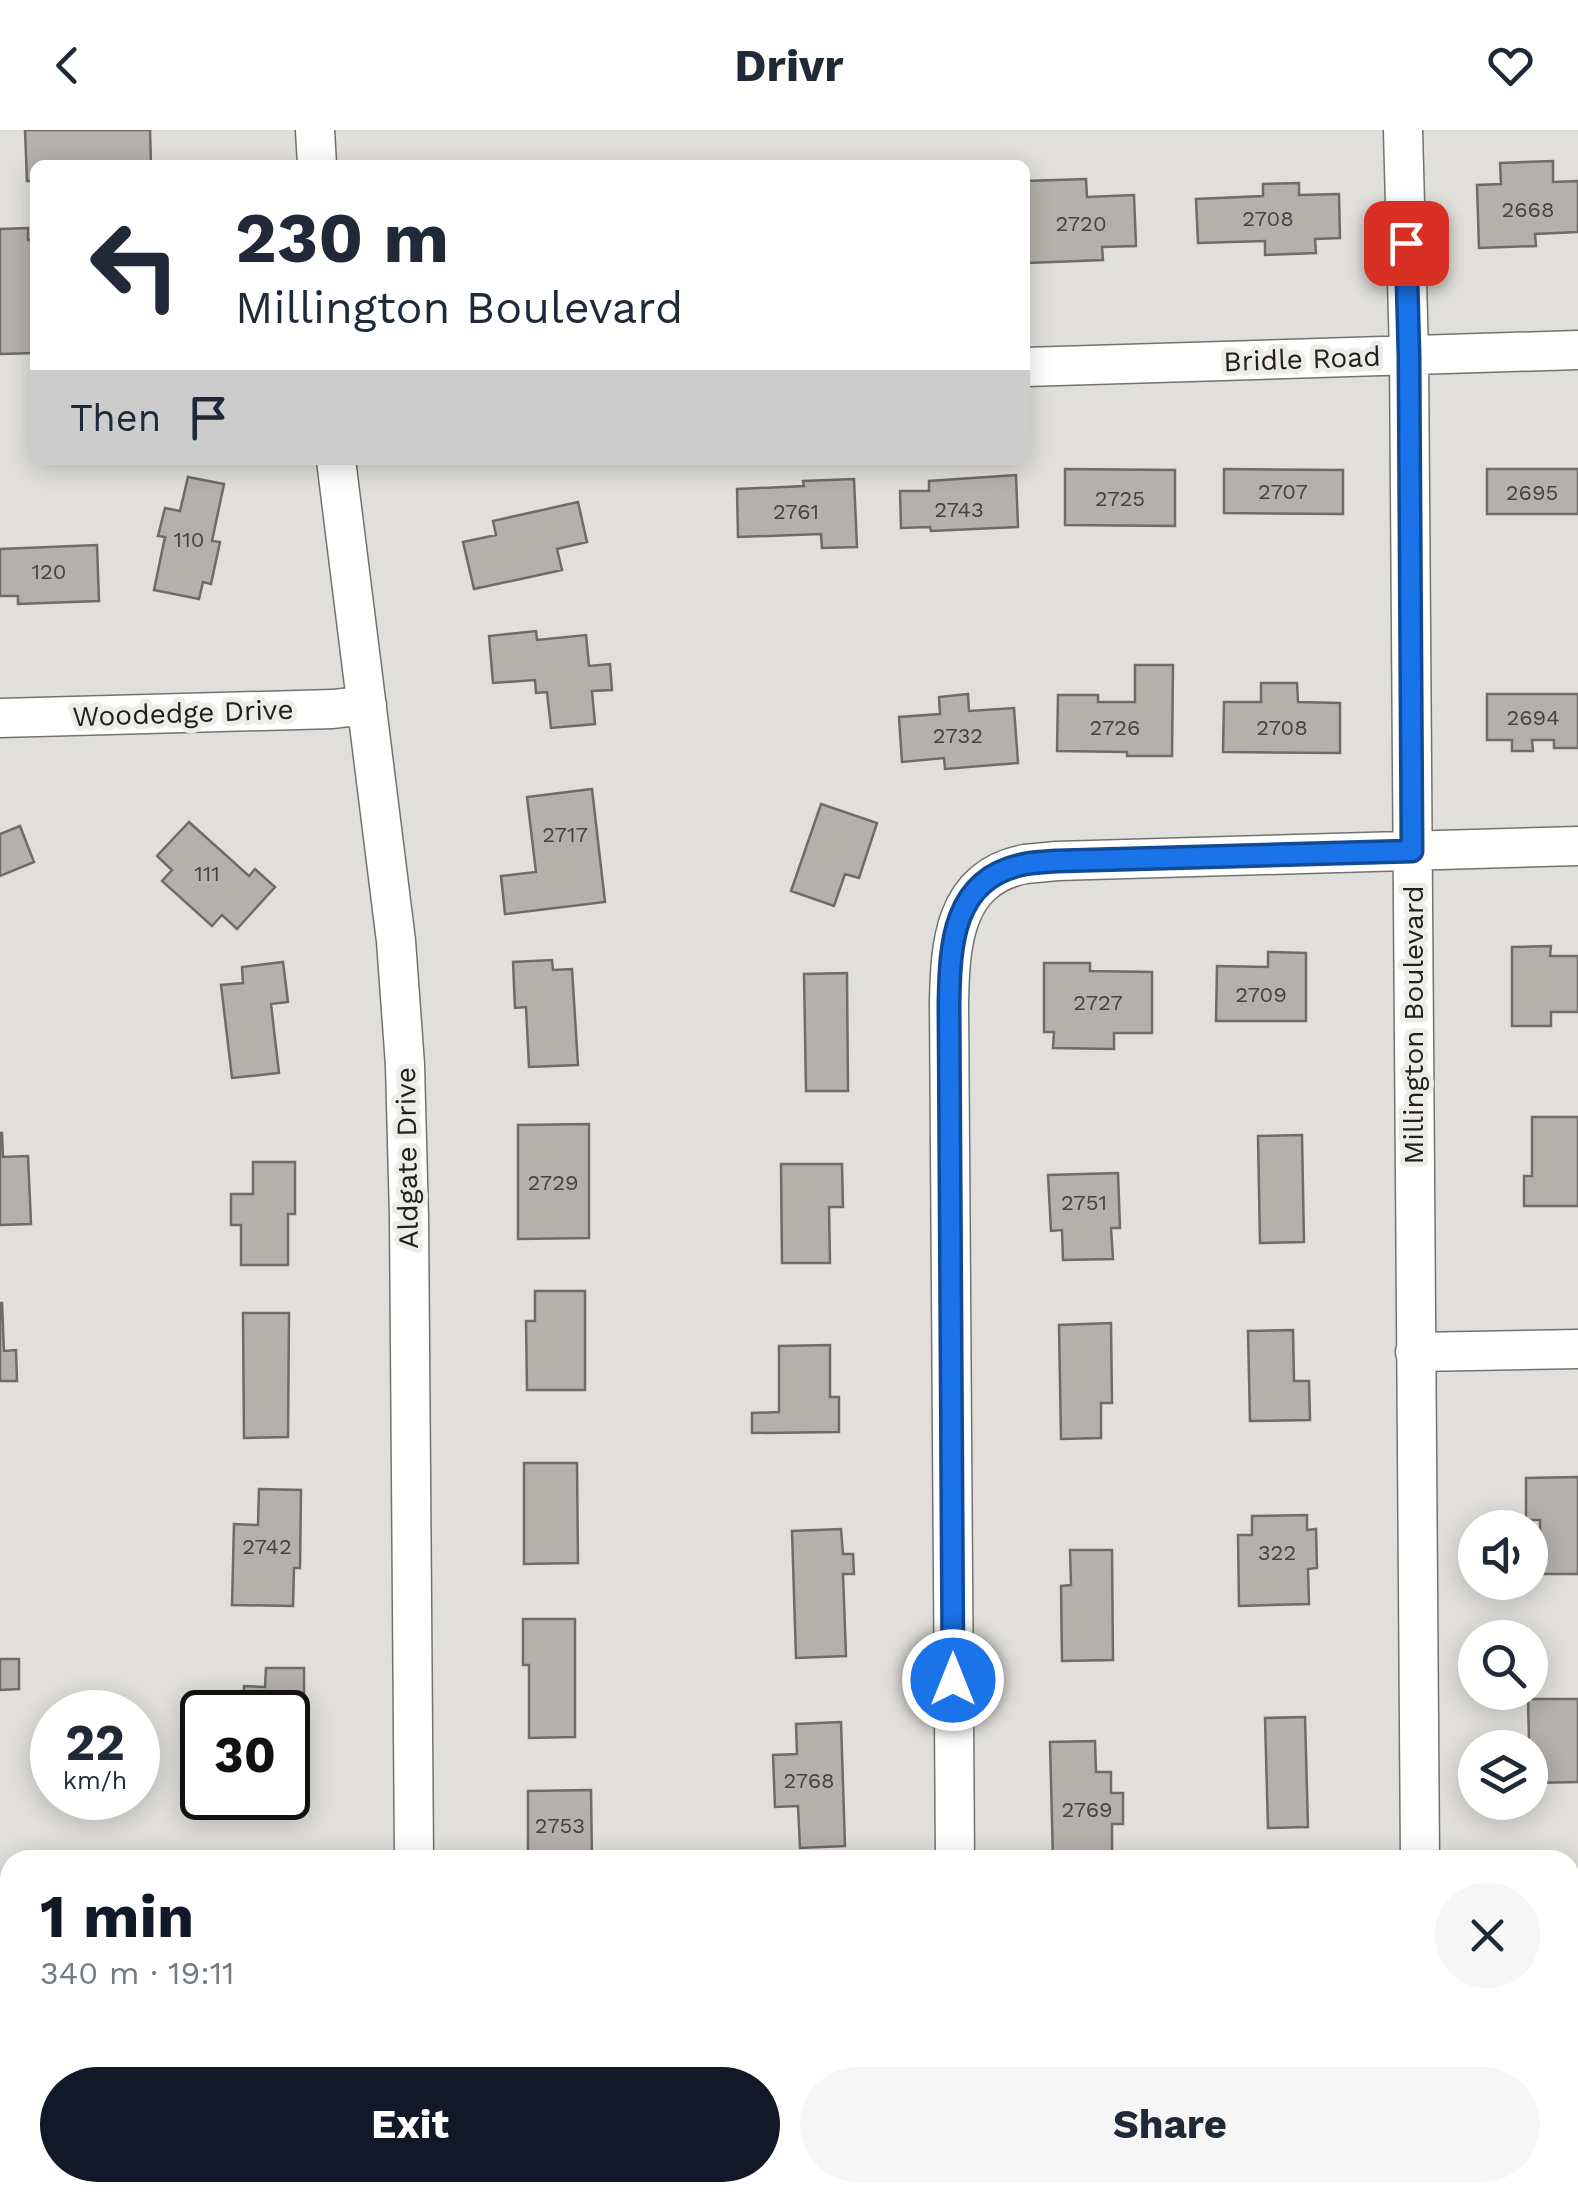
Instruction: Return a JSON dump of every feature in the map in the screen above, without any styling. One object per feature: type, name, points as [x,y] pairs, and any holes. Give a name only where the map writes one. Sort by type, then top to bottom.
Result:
[{"type":"street","points":[[315,130],[317,160]]},
{"type":"street","name":"Millington Boulevard","points":[[1403,130],[1409,356],[1420,1850]]},
{"type":"street","name":"Bridle Road","points":[[1030,367],[1578,350]]},
{"type":"street","name":"Aldgate Drive","points":[[337,465],[396,941],[408,1134],[414,1850]]},
{"type":"street","name":"Woodedge Drive","points":[[0,718],[367,706]]},
{"type":"street","points":[[955,1850],[949,1004],[950,955],[960,915],[990,878],[1021,865],[1578,846]]},
{"type":"street","points":[[1415,1352],[1578,1348]]},
{"type":"building","points":[[25,130],[150,130],[151,160],[30,160],[27,181]]},
{"type":"building","points":[[1553,161],[1553,182],[1578,181],[1578,232],[1535,234],[1536,246],[1479,248],[1477,185],[1501,184],[1500,163]]},
{"type":"building","points":[[1086,179],[1087,197],[1134,195],[1136,246],[1102,247],[1103,260],[1030,263],[1030,181]]},
{"type":"building","points":[[1299,183],[1299,195],[1339,194],[1340,238],[1315,239],[1316,253],[1265,255],[1265,241],[1198,243],[1196,199],[1263,196],[1263,184]]},
{"type":"building","points":[[28,228],[30,353],[0,354],[0,229]]},
{"type":"building","points":[[1065,469],[1175,470],[1175,526],[1065,525]]},
{"type":"building","points":[[1224,469],[1343,470],[1343,514],[1224,513]]},
{"type":"building","points":[[1487,469],[1578,469],[1578,514],[1487,514]]},
{"type":"building","points":[[1016,475],[1018,527],[931,531],[930,527],[901,528],[900,491],[929,491],[929,481]]},
{"type":"building","points":[[188,477],[224,484],[212,541],[220,542],[211,584],[203,582],[199,599],[154,590],[165,537],[158,536],[165,508],[180,511]]},
{"type":"building","points":[[854,479],[857,547],[822,548],[821,534],[738,537],[737,489]]},
{"type":"building","points":[[578,502],[587,542],[557,549],[562,570],[474,589],[463,542],[496,535],[493,521]]},
{"type":"building","points":[[97,545],[99,601],[18,604],[18,596],[0,596],[0,549]]},
{"type":"building","points":[[536,631],[537,640],[586,635],[589,666],[610,664],[612,690],[592,691],[595,724],[551,728],[547,692],[536,693],[535,680],[493,683],[489,636]]},
{"type":"building","points":[[1135,665],[1173,665],[1172,756],[1057,751],[1058,695],[1098,695],[1098,702],[1135,702]]},
{"type":"building","points":[[1261,683],[1297,683],[1298,702],[1340,703],[1340,753],[1223,752],[1224,702],[1261,702]]},
{"type":"building","points":[[968,694],[969,711],[1014,708],[1018,763],[945,769],[944,758],[902,762],[899,717],[940,714],[939,697]]},
{"type":"building","points":[[1487,694],[1578,694],[1578,748],[1554,748],[1554,740],[1532,740],[1533,751],[1512,751],[1512,740],[1487,740]]},
{"type":"building","points":[[592,789],[605,902],[505,914],[501,876],[536,872],[527,797]]},
{"type":"building","points":[[821,804],[877,823],[859,878],[845,874],[834,906],[791,891]]},
{"type":"building","points":[[189,822],[249,876],[255,869],[275,887],[237,929],[222,915],[212,926],[162,881],[172,870],[157,856]]},
{"type":"building","points":[[20,826],[34,862],[0,876],[0,834]]},
{"type":"building","points":[[1551,946],[1550,956],[1578,956],[1578,1012],[1551,1012],[1551,1026],[1512,1026],[1512,947]]},
{"type":"building","points":[[1268,952],[1306,953],[1306,1021],[1216,1021],[1217,966],[1268,967]]},
{"type":"building","points":[[552,960],[553,970],[572,969],[578,1065],[529,1067],[526,1007],[515,1008],[513,962]]},
{"type":"building","points":[[283,962],[288,1002],[271,1004],[279,1073],[232,1078],[221,985],[243,983],[242,967]]},
{"type":"building","points":[[1044,963],[1090,963],[1090,971],[1152,972],[1152,1033],[1114,1033],[1114,1049],[1053,1048],[1054,1032],[1044,1032]]},
{"type":"building","points":[[847,973],[848,1091],[806,1091],[804,974]]},
{"type":"building","points":[[1532,1117],[1578,1117],[1578,1206],[1524,1206],[1524,1176],[1532,1176]]},
{"type":"building","points":[[589,1124],[589,1238],[518,1239],[518,1125]]},
{"type":"building","points":[[0,1133],[3,1157],[28,1156],[31,1224],[0,1225]]},
{"type":"building","points":[[1302,1135],[1304,1242],[1260,1243],[1258,1136]]},
{"type":"building","points":[[253,1162],[295,1162],[295,1214],[288,1214],[288,1265],[241,1265],[241,1225],[231,1225],[231,1194],[253,1194]]},
{"type":"building","points":[[781,1164],[842,1164],[843,1207],[829,1207],[830,1263],[782,1263]]},
{"type":"building","points":[[1118,1173],[1120,1228],[1111,1228],[1113,1259],[1063,1260],[1062,1230],[1051,1231],[1048,1175]]},
{"type":"building","points":[[535,1291],[585,1291],[585,1390],[527,1390],[526,1321],[535,1321]]},
{"type":"building","points":[[0,1303],[4,1351],[16,1350],[17,1381],[0,1381]]},
{"type":"building","points":[[243,1313],[289,1313],[288,1437],[244,1438]]},
{"type":"building","points":[[1111,1323],[1112,1403],[1101,1403],[1101,1438],[1061,1439],[1059,1325]]},
{"type":"building","points":[[1293,1330],[1294,1381],[1309,1381],[1310,1420],[1250,1421],[1248,1331]]},
{"type":"building","points":[[830,1345],[830,1397],[839,1397],[839,1432],[752,1433],[752,1413],[779,1412],[779,1346]]},
{"type":"building","points":[[524,1463],[577,1463],[578,1563],[524,1564]]},
{"type":"building","points":[[1578,1477],[1578,1574],[1548,1574],[1548,1510],[1526,1510],[1526,1478]]},
{"type":"building","points":[[259,1489],[301,1490],[300,1568],[294,1568],[293,1606],[232,1605],[234,1524],[258,1525]]},
{"type":"building","points":[[1307,1515],[1307,1530],[1316,1529],[1317,1568],[1308,1569],[1309,1604],[1239,1606],[1238,1535],[1252,1535],[1252,1516]]},
{"type":"building","points":[[841,1529],[843,1554],[853,1554],[854,1574],[843,1574],[846,1656],[796,1658],[792,1531]]},
{"type":"building","points":[[1070,1550],[1112,1550],[1113,1660],[1062,1661],[1061,1586],[1071,1585]]},
{"type":"building","points":[[523,1619],[575,1619],[575,1737],[529,1738],[529,1665],[523,1665]]},
{"type":"building","points":[[0,1659],[19,1659],[19,1689],[0,1690]]},
{"type":"building","points":[[266,1668],[304,1668],[304,1690],[244,1690],[244,1686],[265,1687]]},
{"type":"building","points":[[1548,1699],[1578,1699],[1578,1782],[1548,1783],[1548,1730],[1529,1730],[1528,1710],[1548,1710]]},
{"type":"building","points":[[1305,1717],[1308,1827],[1268,1828],[1265,1718]]},
{"type":"building","points":[[841,1722],[845,1846],[800,1848],[798,1806],[775,1807],[773,1755],[797,1754],[796,1724]]},
{"type":"building","points":[[1095,1741],[1096,1772],[1111,1772],[1111,1793],[1123,1793],[1123,1824],[1112,1824],[1112,1850],[1053,1850],[1050,1742]]},
{"type":"building","points":[[591,1790],[592,1850],[528,1850],[528,1791]]},
{"type":"route","points":[[953,1680],[949,1004],[953,934],[974,893],[990,878],[1021,865],[1412,851],[1406,243]]}]
